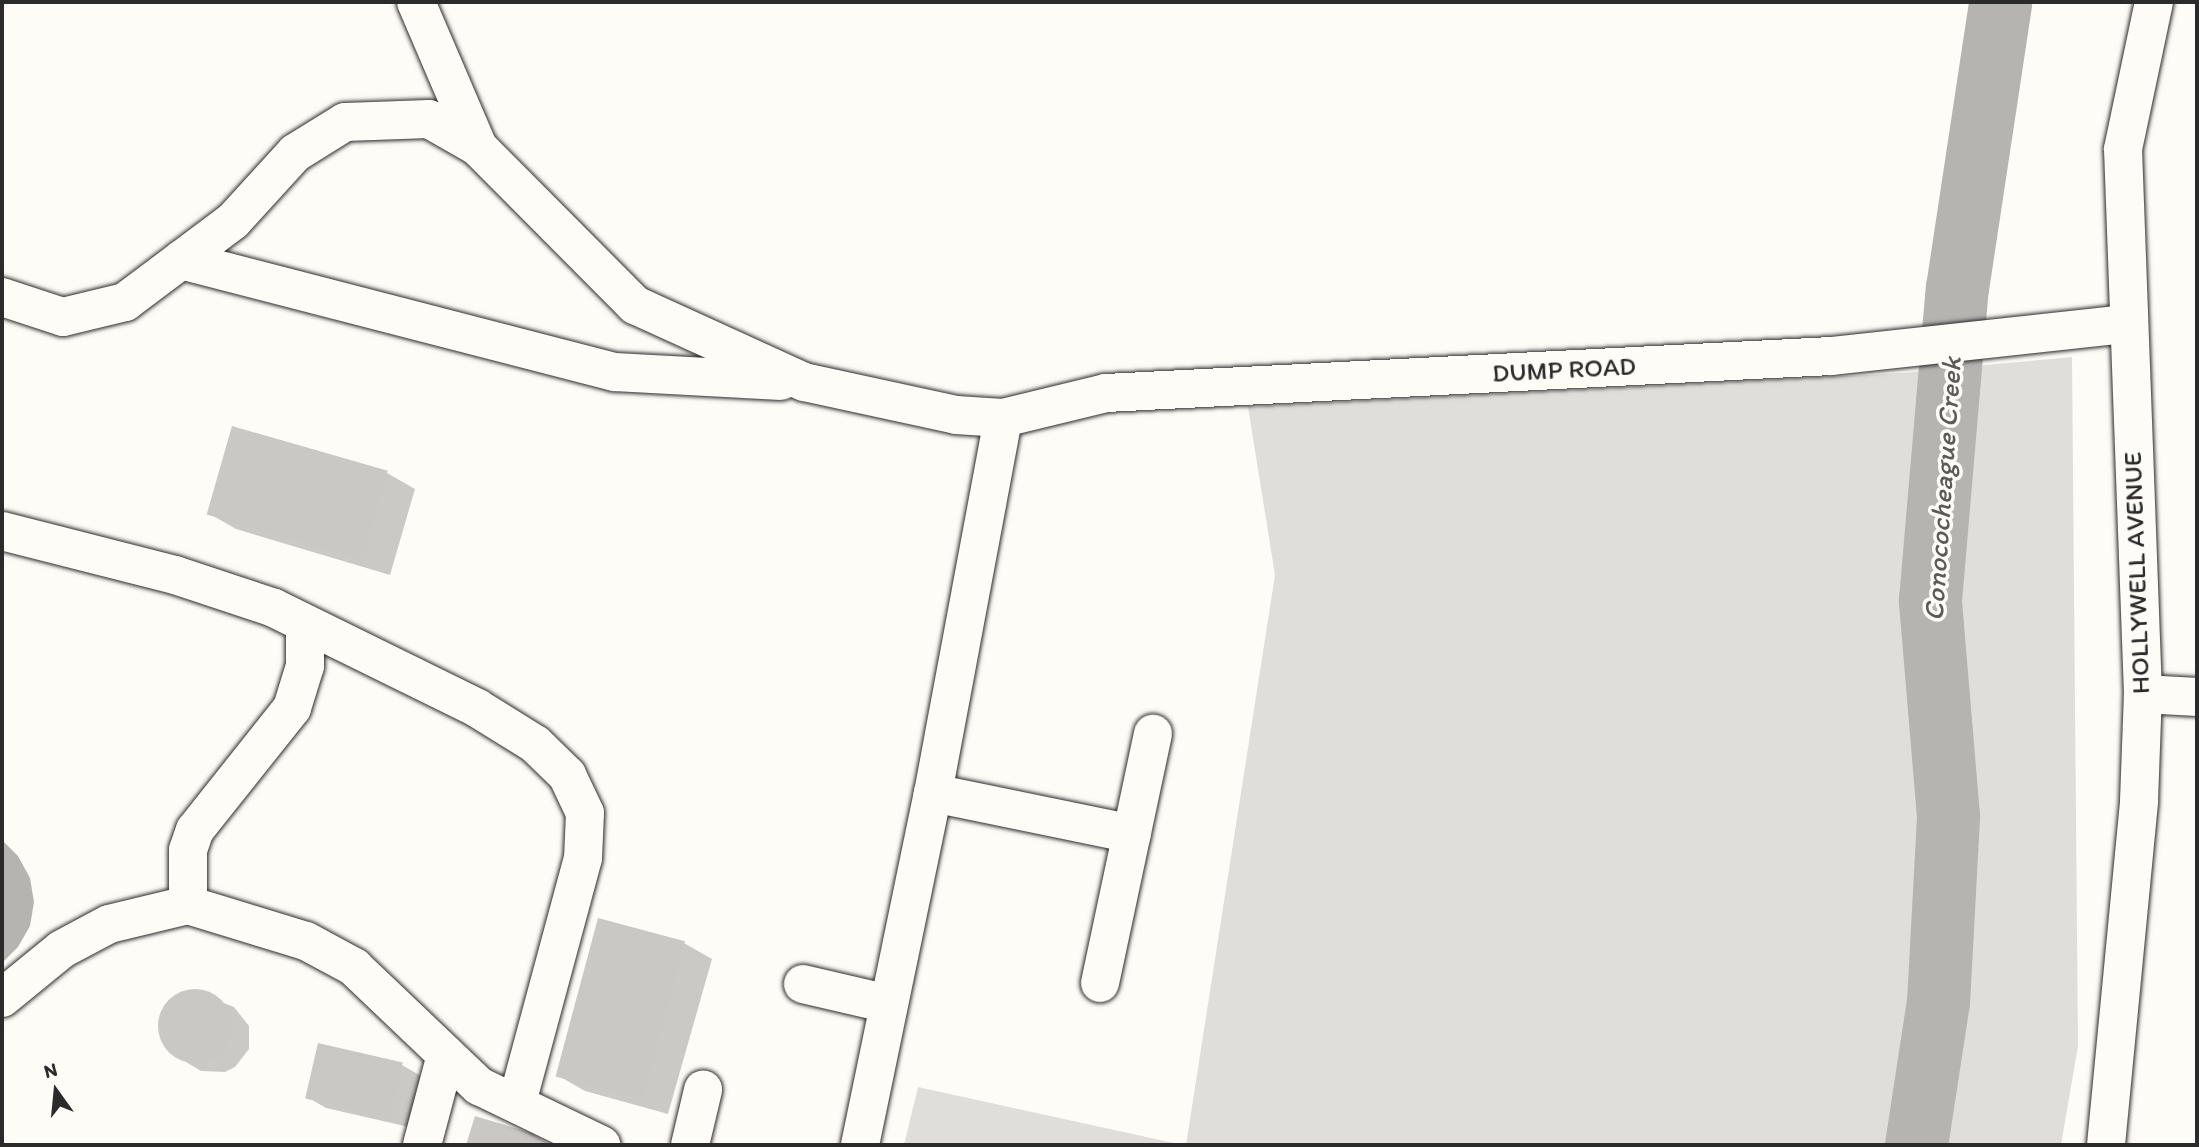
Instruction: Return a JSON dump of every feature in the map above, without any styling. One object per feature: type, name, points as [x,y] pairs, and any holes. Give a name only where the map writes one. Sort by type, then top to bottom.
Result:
[{"type":"street","points":[[416,2],[478,147]]},
{"type":"street","name":"HOLLYWELL AVENUE","points":[[2106,1145],[2139,801],[2143,694],[2126,324],[2123,149],[2154,2]]},
{"type":"street","points":[[2,297],[62,317],[125,302],[233,221],[295,153],[345,122],[429,119],[478,147],[635,305],[804,382]]},
{"type":"street","points":[[181,260],[615,372],[804,382]]},
{"type":"street","name":"DUMP ROAD","points":[[804,382],[956,415],[1003,418],[1106,393],[1831,355],[2064,328],[2126,324]]},
{"type":"street","points":[[860,1145],[933,793],[1003,418]]},
{"type":"street","points":[[2,531],[175,575],[274,608],[477,708],[534,744],[567,775],[585,813],[583,858],[517,1102]]},
{"type":"street","points":[[188,905],[188,850],[195,830],[292,708],[305,666],[305,624]]},
{"type":"street","points":[[2143,694],[2197,697]]},
{"type":"street","points":[[1100,983],[1153,734]]},
{"type":"street","points":[[933,793],[1132,834]]},
{"type":"street","points":[[2,998],[62,949],[109,924],[188,905],[306,941],[354,967],[479,1086],[517,1102],[601,1145]]},
{"type":"street","points":[[803,984],[890,1004]]},
{"type":"street","points":[[422,1145],[446,1055]]},
{"type":"street","points":[[690,1145],[703,1090]]},
{"type":"shaded area","points":[[2072,357],[2078,1046],[2061,1145],[1186,1145],[1275,575],[1248,407],[1903,373]]},
{"type":"shaded area","points":[[2,840],[18,856],[30,878],[34,902],[30,926],[18,947],[2,963]]},
{"type":"shaded area","points":[[918,1087],[1183,1145],[904,1145]]},
{"type":"building","points":[[232,426],[388,471],[362,559],[207,514]]},
{"type":"building","points":[[598,918],[685,941],[642,1100],[556,1076]]},
{"type":"building","points":[[188,989],[202,989],[216,995],[226,1005],[232,1026],[226,1047],[216,1057],[202,1063],[188,1063],[174,1057],[164,1047],[158,1033],[158,1019],[164,1005],[174,995]]},
{"type":"building","points":[[318,1043],[403,1063],[390,1118],[305,1099]]},
{"type":"building","points":[[475,1116],[535,1134],[531,1145],[466,1145]]},
{"type":"waterway","name":"Conococheague Creek","points":[[1916,1145],[1938,1002],[1948,816],[1930,600],[1957,288],[2000,2]]}]
